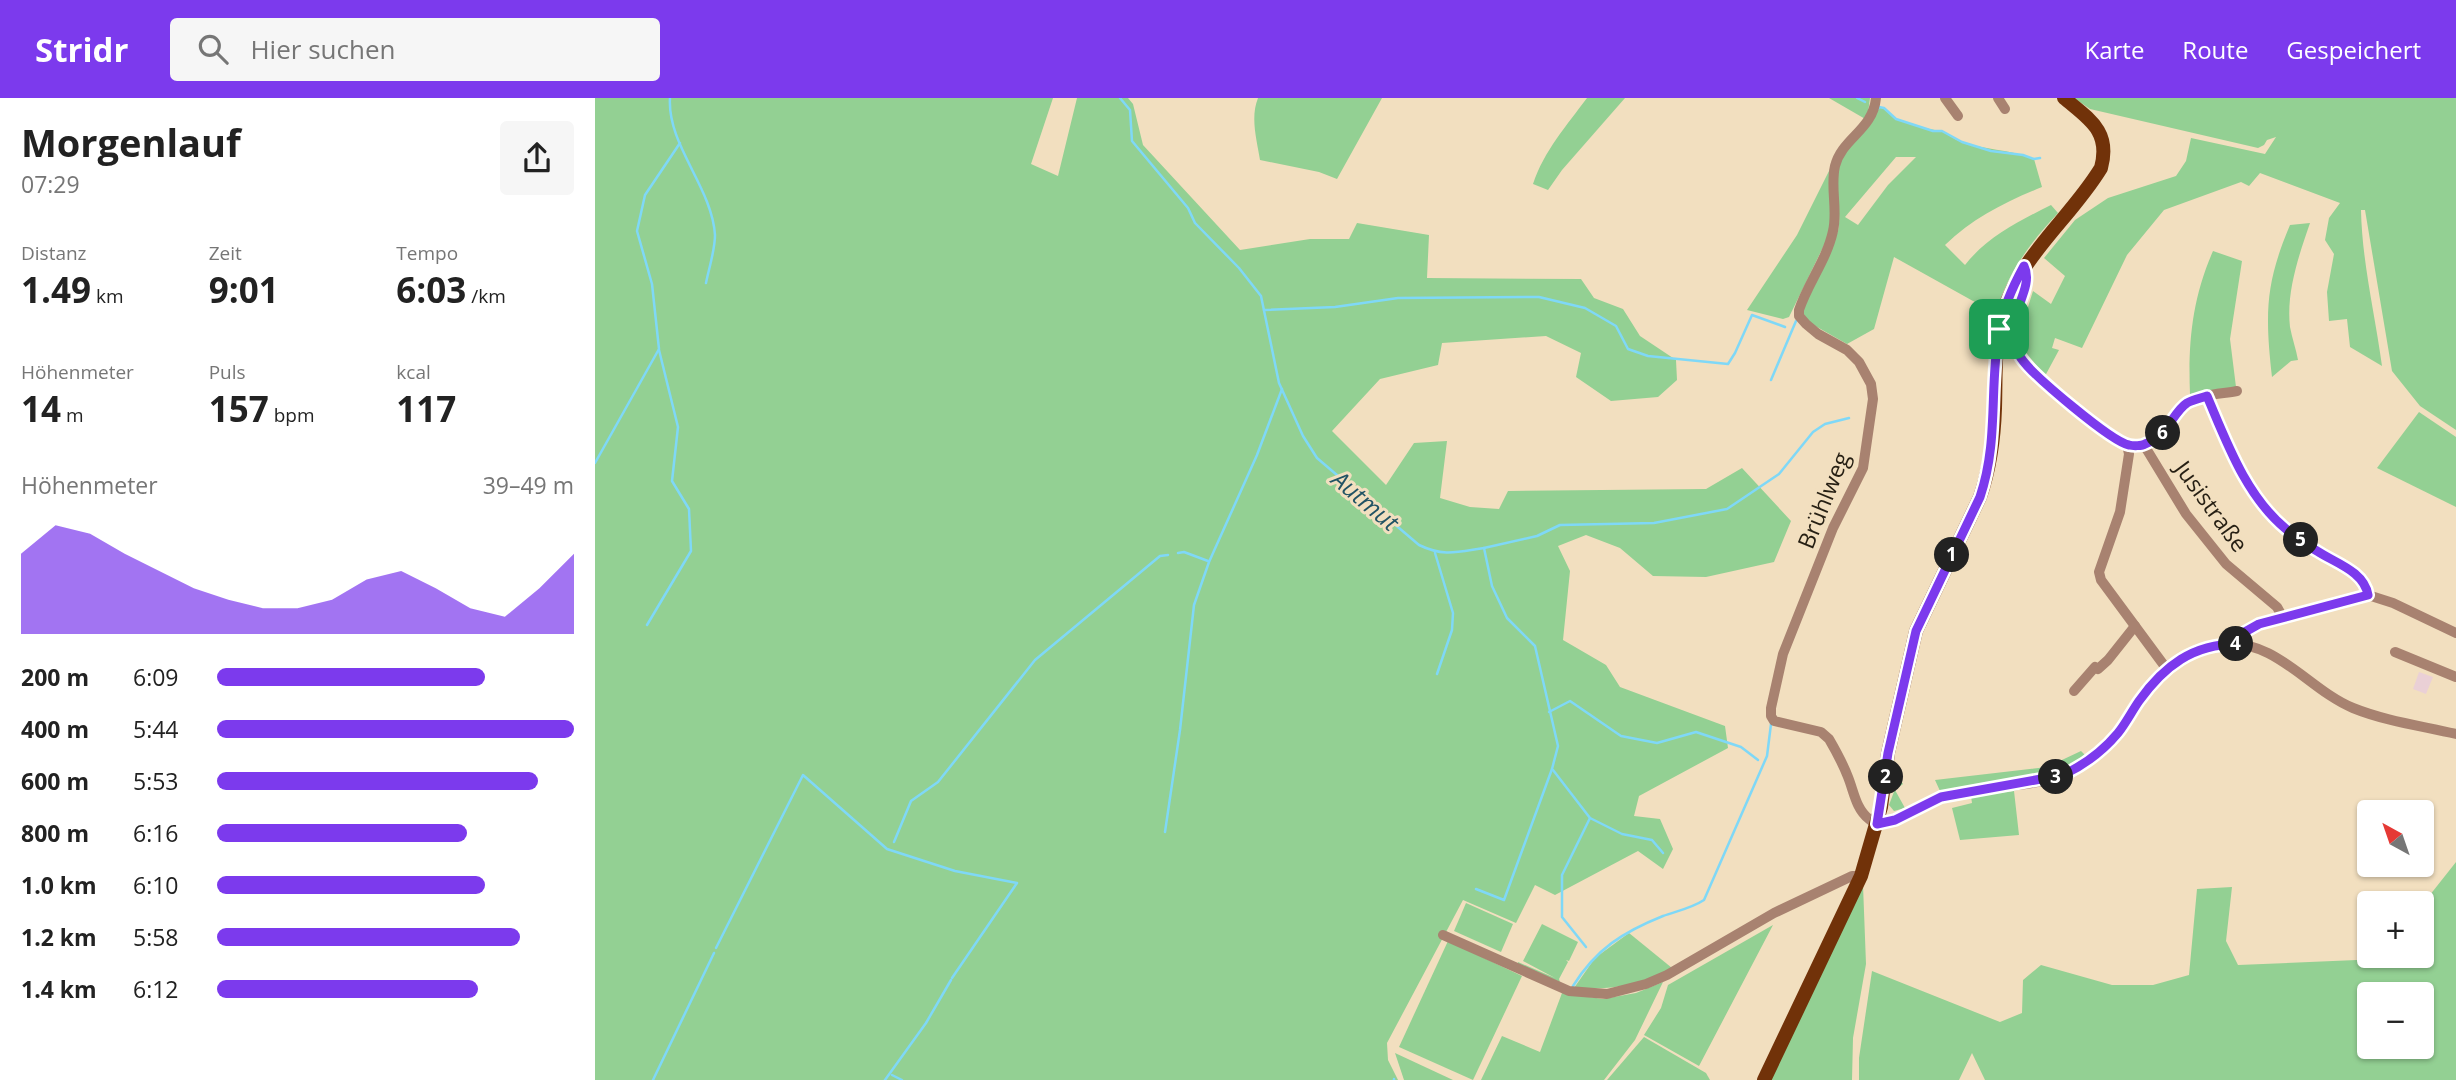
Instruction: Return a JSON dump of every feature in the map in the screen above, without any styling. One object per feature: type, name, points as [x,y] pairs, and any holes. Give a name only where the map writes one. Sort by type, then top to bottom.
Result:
[{"type":"main road","points":[[1764,1080],[1861,876],[1877,824],[1891,740],[1916,631],[1980,497],[1987,476],[1993,441],[1999,329],[2009,296],[2024,266],[2101,168],[2105,149],[2099,131],[2064,98]]},
{"type":"street","name":"Brühlweg","points":[[1876,98],[1874,112],[1867,125],[1845,147],[1835,165],[1833,232],[1798,310],[1799,316],[1806,324],[1847,350],[1859,362],[1871,384],[1874,400],[1863,468],[1833,528],[1783,654],[1771,716],[1777,722],[1821,732],[1829,739],[1860,810],[1870,821],[1877,824]]},
{"type":"street","points":[[1945,98],[1958,116]]},
{"type":"street","points":[[1998,98],[2005,109]]},
{"type":"street","points":[[2024,266],[2027,279],[2013,322],[2015,347],[2022,360],[2077,410],[2127,445],[2144,445],[2165,431],[2186,403],[2237,391]]},
{"type":"street","points":[[2207,396],[2231,454],[2259,500],[2284,528],[2315,551],[2355,573],[2367,587],[2368,595]]},
{"type":"street","points":[[2127,445],[2129,454],[2120,512],[2099,572],[2101,580],[2166,668]]},
{"type":"street","name":"Jusistraße","points":[[2144,445],[2186,514],[2226,564],[2277,607],[2281,616]]},
{"type":"street","points":[[2237,644],[2243,633],[2281,616],[2368,595],[2393,603],[2456,633]]},
{"type":"street","points":[[2074,691],[2095,667],[2098,669],[2108,660],[2135,626]]},
{"type":"street","points":[[1877,824],[1895,820],[1941,797],[2051,779],[2077,769],[2119,732],[2166,668],[2200,649],[2222,644],[2237,644],[2267,651],[2352,708],[2456,734]]},
{"type":"street","points":[[2395,652],[2456,677]]},
{"type":"street","points":[[1443,935],[1569,991],[1607,993],[1646,984],[1667,975],[1774,913],[1852,876],[1861,876]]},
{"type":"shaded area","points":[[2419,672],[2433,677],[2426,694],[2413,689]]},
{"type":"green space","points":[[595,98],[1053,98],[1031,164],[1058,176],[1077,98],[1128,98],[1133,104],[1143,145],[1240,250],[1310,239],[1349,239],[1357,223],[1429,235],[1427,278],[1581,279],[1594,298],[1623,309],[1640,336],[1676,360],[1677,380],[1658,397],[1611,401],[1576,377],[1581,353],[1546,336],[1442,343],[1438,365],[1380,379],[1332,431],[1386,485],[1414,443],[1447,441],[1440,498],[1470,507],[1499,509],[1508,491],[1706,489],[1742,468],[1791,521],[1774,562],[1706,577],[1653,576],[1620,548],[1586,535],[1558,546],[1570,571],[1563,640],[1606,665],[1620,687],[1725,726],[1728,748],[1639,796],[1634,816],[1660,819],[1673,849],[1663,869],[1638,851],[1555,895],[1535,885],[1516,923],[1463,900],[1387,1043],[1388,1060],[1398,1080],[595,1080]]},
{"type":"green space","points":[[1258,98],[1382,98],[1337,179],[1319,172],[1260,160],[1254,121]]},
{"type":"green space","points":[[1587,98],[1625,98],[1562,170],[1548,190],[1533,184],[1550,149]]},
{"type":"green space","points":[[1829,98],[1870,98],[1867,120]]},
{"type":"green space","points":[[2074,98],[2456,98],[2456,430],[2420,406],[2392,371],[2365,210],[2361,210],[2364,249],[2382,366],[2350,347],[2347,319],[2329,321],[2327,292],[2334,254],[2325,240],[2329,218],[2340,203],[2260,173],[2249,186],[2241,182],[2164,210],[2127,255],[2082,348],[2055,338],[2052,348],[2059,350],[2045,376],[2023,349],[2022,326],[2033,291],[2051,304],[2065,276],[2044,258],[2075,220],[2108,198],[2176,176],[2186,161],[2191,138],[2265,154],[2276,137],[2267,140],[2258,148],[2090,109]]},
{"type":"green space","points":[[1879,107],[1902,121],[1942,132],[1959,141],[2034,159],[2042,187],[1990,212],[1945,245],[1965,265],[1983,246],[2016,224],[2051,205],[2058,213],[2022,257],[1997,308],[1973,301],[1894,257],[1874,329],[1847,344],[1810,323],[1801,311],[1838,231],[1838,166],[1850,144]],"holes":[[[1896,157],[1916,157],[1888,185],[1858,225],[1845,217]]]},
{"type":"green space","points":[[1835,159],[1830,233],[1789,317],[1783,319],[1747,310],[1797,235]]},
{"type":"green space","points":[[2310,223],[2290,300],[2290,327],[2298,360],[2291,361],[2272,377],[2268,335],[2271,282],[2290,225]]},
{"type":"green space","points":[[2213,251],[2242,261],[2230,339],[2236,387],[2190,394],[2193,321],[2200,286]]},
{"type":"green space","points":[[2419,412],[2456,437],[2456,507],[2377,468]]},
{"type":"green space","points":[[2081,751],[2085,755],[2069,764],[2015,780],[1940,791],[1935,780],[2047,767]]},
{"type":"green space","points":[[1891,766],[1903,784],[1895,790],[1905,808],[1894,811],[1889,805],[1895,789],[1892,788]]},
{"type":"green space","points":[[2014,791],[2019,835],[1960,840],[1952,808],[1972,803],[1971,796]]},
{"type":"green space","points":[[2456,862],[2456,1080],[1985,1080],[1972,1053],[1959,1080],[1859,1080],[1859,1058],[1872,971],[2000,1022],[2022,1013],[2023,980],[2041,965],[2112,985],[2153,985],[2189,975],[2197,889],[2232,887],[2226,941],[2238,965],[2357,960],[2357,968],[2434,968],[2433,891]]},
{"type":"green space","points":[[1863,885],[1866,964],[1853,1038],[1852,1080],[1770,1080]]},
{"type":"green space","points":[[1466,903],[1513,924],[1501,952],[1454,931]]},
{"type":"green space","points":[[1542,924],[1578,942],[1569,961],[1566,960],[1568,962],[1560,982],[1518,964],[1555,978],[1523,961]]},
{"type":"green space","points":[[1773,925],[1699,1066],[1644,1035],[1661,1008],[1668,985]]},
{"type":"green space","points":[[1629,933],[1672,968],[1625,986],[1574,988],[1595,958]]},
{"type":"green space","points":[[1448,941],[1522,976],[1473,1080],[1399,1047]]},
{"type":"green space","points":[[1663,982],[1635,1040],[1604,1080],[1481,1080],[1502,1036],[1540,1052],[1562,993],[1603,999],[1636,993]]},
{"type":"green space","points":[[1644,1037],[1706,1073],[1710,1080],[1607,1080]]},
{"type":"green space","points":[[1395,1053],[1453,1080],[1404,1080]]},
{"type":"waterway","points":[[670,98],[675,132],[712,217],[715,241],[706,283]]},
{"type":"waterway","name":"Autmut","points":[[1120,98],[1130,110],[1132,141],[1188,208],[1195,223],[1239,268],[1261,296],[1279,383],[1303,436],[1317,458],[1419,545],[1443,552],[1484,548],[1492,586],[1507,618],[1535,646],[1558,746],[1504,900],[1476,889]]},
{"type":"waterway","points":[[1857,98],[1865,102]]},
{"type":"waterway","points":[[1878,109],[1884,108],[1896,119],[1933,131],[1942,131],[1962,142],[1991,151],[2040,158]]},
{"type":"waterway","points":[[595,463],[659,349],[652,284],[637,231],[645,195],[680,143]]},
{"type":"waterway","points":[[1264,310],[1335,307],[1398,298],[1539,297],[1585,308],[1616,326],[1628,349],[1648,356],[1728,364],[1752,315],[1785,327]]},
{"type":"waterway","points":[[1771,380],[1796,321]]},
{"type":"waterway","points":[[647,625],[691,551],[689,509],[672,481],[678,427],[659,350]]},
{"type":"waterway","points":[[1165,832],[1194,605],[1209,562],[1257,455],[1282,389]]},
{"type":"waterway","points":[[1484,548],[1537,536],[1560,525],[1654,523],[1727,509],[1779,474],[1813,432],[1825,424],[1849,418]]},
{"type":"waterway","points":[[1178,553],[1184,552],[1208,561]]},
{"type":"waterway","points":[[1435,553],[1453,613],[1452,630],[1437,674]]},
{"type":"waterway","points":[[894,842],[911,801],[938,782],[1035,660],[1160,556],[1168,555]]},
{"type":"waterway","points":[[1549,712],[1570,701],[1621,736],[1657,743],[1696,732],[1741,747],[1758,760]]},
{"type":"waterway","points":[[1573,986],[1591,962],[1623,935],[1704,900],[1767,756],[1771,724]]},
{"type":"waterway","points":[[1553,770],[1590,818],[1622,834],[1652,840],[1663,853]]},
{"type":"waterway","points":[[716,948],[803,775],[887,849],[955,871],[1017,883],[952,978]]},
{"type":"waterway","points":[[1586,947],[1562,917],[1562,875],[1590,818]]},
{"type":"waterway","points":[[653,1080],[714,953]]},
{"type":"waterway","points":[[885,1080],[926,1023],[951,980]]},
{"type":"waterway","points":[[892,1075],[902,1080]]},
{"type":"route","points":[[2024,266],[2027,279],[2013,322],[2013,335],[2015,347],[2022,360],[2034,372],[2077,410],[2127,445],[2144,445],[2165,431],[2186,403],[2207,396],[2231,454],[2259,500],[2284,528],[2315,551],[2355,573],[2367,587],[2368,595],[2281,616],[2243,633],[2237,644],[2200,649],[2177,660],[2152,683],[2119,732],[2077,769],[2051,779],[1941,797],[1912,809],[1895,820],[1877,824],[1888,753],[1916,631],[1980,497],[1987,476],[1992,451],[1999,329],[2009,296],[2024,266]]}]
